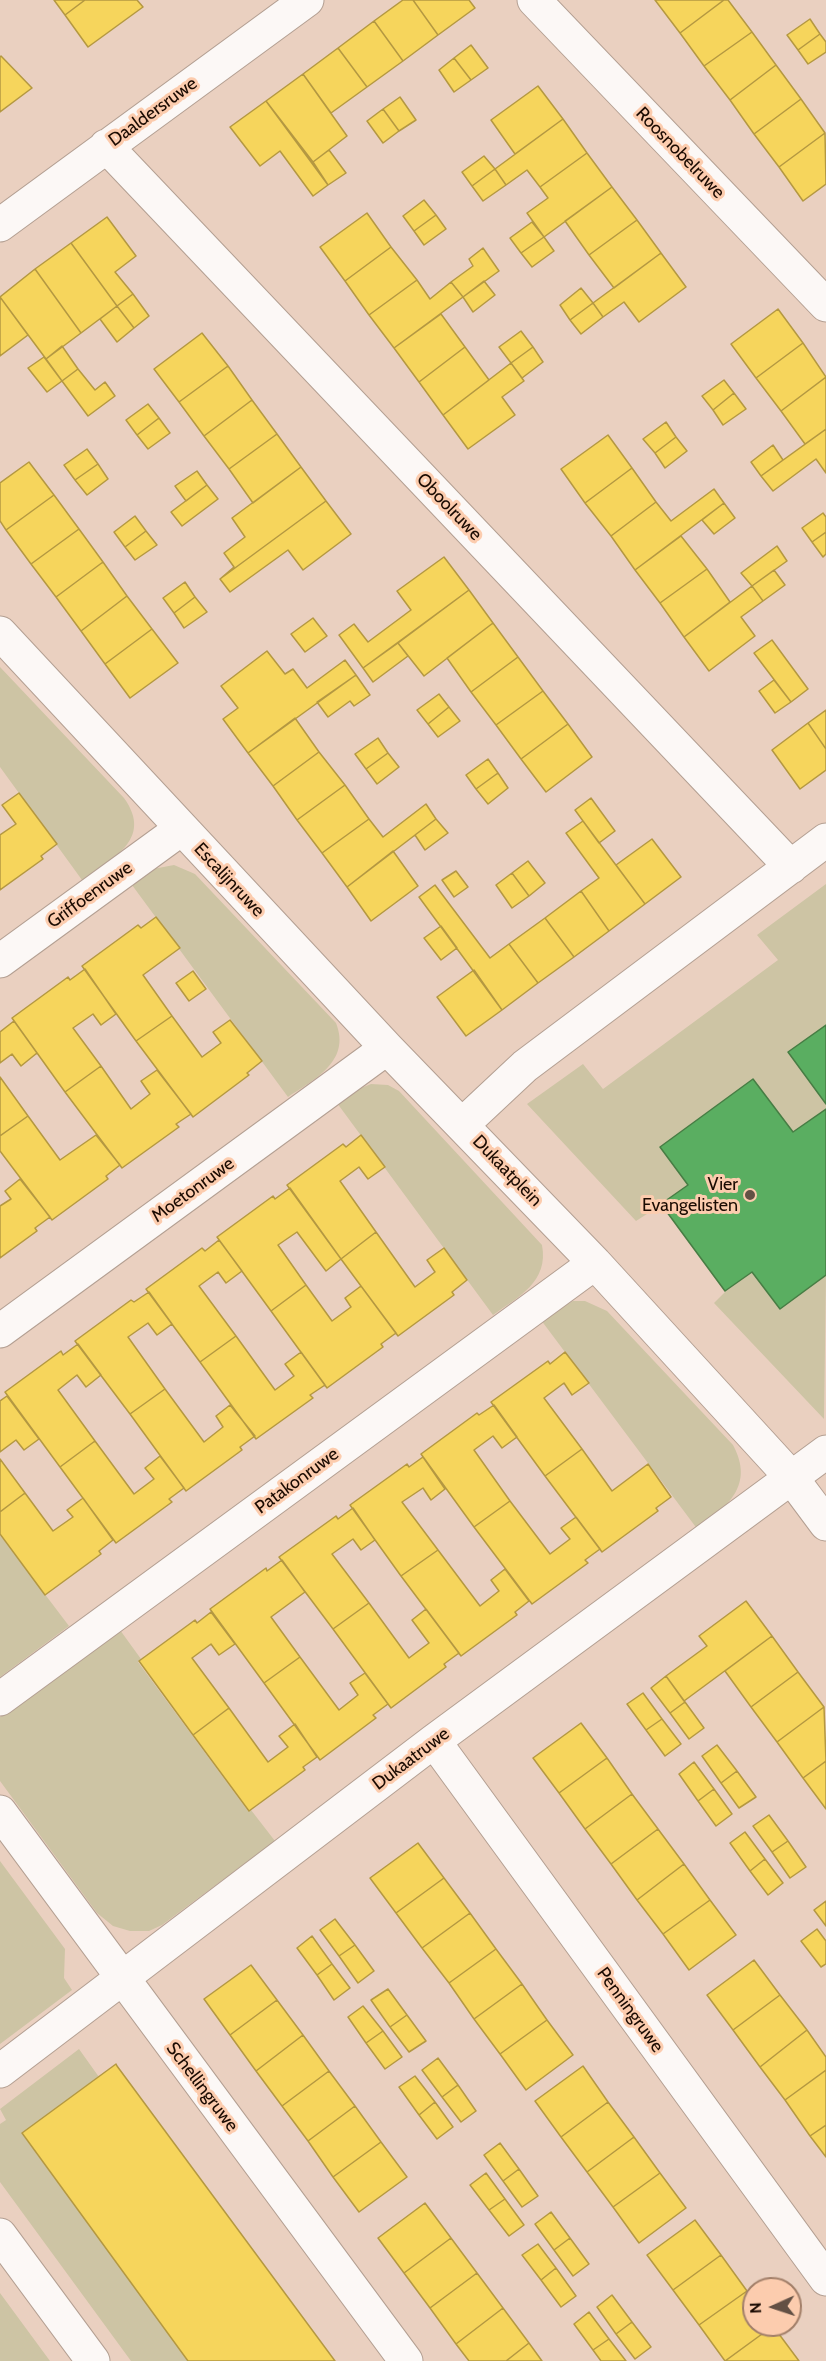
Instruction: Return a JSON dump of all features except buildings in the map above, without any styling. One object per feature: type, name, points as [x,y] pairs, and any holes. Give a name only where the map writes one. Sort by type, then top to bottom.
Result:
[{"type":"street","name":"Daaldersruwe","points":[[0,225],[307,0]]},
{"type":"street","name":"Roosnobelruwe","points":[[534,0],[826,305]]},
{"type":"street","name":"Oboolruwe","points":[[106,146],[791,867]]},
{"type":"street","name":"Escalijnruwe","points":[[0,633],[181,829],[462,1125]]},
{"type":"street","name":"Griffoenruwe","points":[[0,961],[181,829]]},
{"type":"street","name":"Dukaatplein","points":[[826,840],[525,1066],[462,1125],[595,1263],[791,1477],[826,1524]]},
{"type":"street","name":"Moetonruwe","points":[[0,1331],[387,1048]]},
{"type":"street","name":"Patakonruwe","points":[[0,1699],[595,1263]]},
{"type":"street","name":"Dukaatruwe","points":[[0,2071],[434,1741],[826,1452]]},
{"type":"street","name":"Penningruwe","points":[[434,1741],[826,2279]]},
{"type":"street","name":"Schellingruwe","points":[[0,1812],[406,2361]]},
{"type":"street","points":[[0,2235],[93,2361]]},
{"type":"shaded area","points":[[0,667],[124,798],[132,813],[134,826],[132,837],[125,847],[82,880],[0,767]]},
{"type":"shaded area","points":[[174,865],[195,874],[336,1023],[339,1048],[335,1058],[319,1076],[288,1097],[132,885],[153,869]]},
{"type":"shaded area","points":[[826,884],[826,1025],[789,1052],[826,1104],[826,1109],[793,1132],[753,1079],[660,1147],[688,1185],[636,1221],[527,1104],[583,1064],[603,1089],[778,960],[757,935]]},
{"type":"shaded area","points":[[371,1084],[388,1085],[399,1091],[542,1245],[543,1258],[536,1279],[521,1295],[493,1315],[337,1103],[356,1090]]},
{"type":"shaded area","points":[[661,1205],[725,1291],[752,1272],[826,1275],[824,1419],[714,1303],[725,1292]]},
{"type":"shaded area","points":[[573,1301],[585,1301],[607,1311],[733,1445],[741,1472],[735,1494],[698,1530],[541,1320]]},
{"type":"shaded area","points":[[0,1535],[69,1626],[0,1677]]},
{"type":"shaded area","points":[[120,1630],[141,1659],[138,1662],[248,1811],[251,1810],[275,1841],[162,1925],[149,1931],[130,1931],[113,1926],[97,1913],[0,1781],[0,1717]]},
{"type":"shaded area","points":[[0,1861],[65,1949],[64,1978],[72,1990],[0,2044]]},
{"type":"shaded area","points":[[79,2049],[99,2077],[22,2134],[189,2361],[131,2361],[0,2182],[0,2124],[6,2120],[0,2109]]},
{"type":"shaded area","points":[[0,2293],[50,2361],[0,2361]]},
{"type":"place","name":"Vier Evangelisten","points":[[750,1195]]}]
